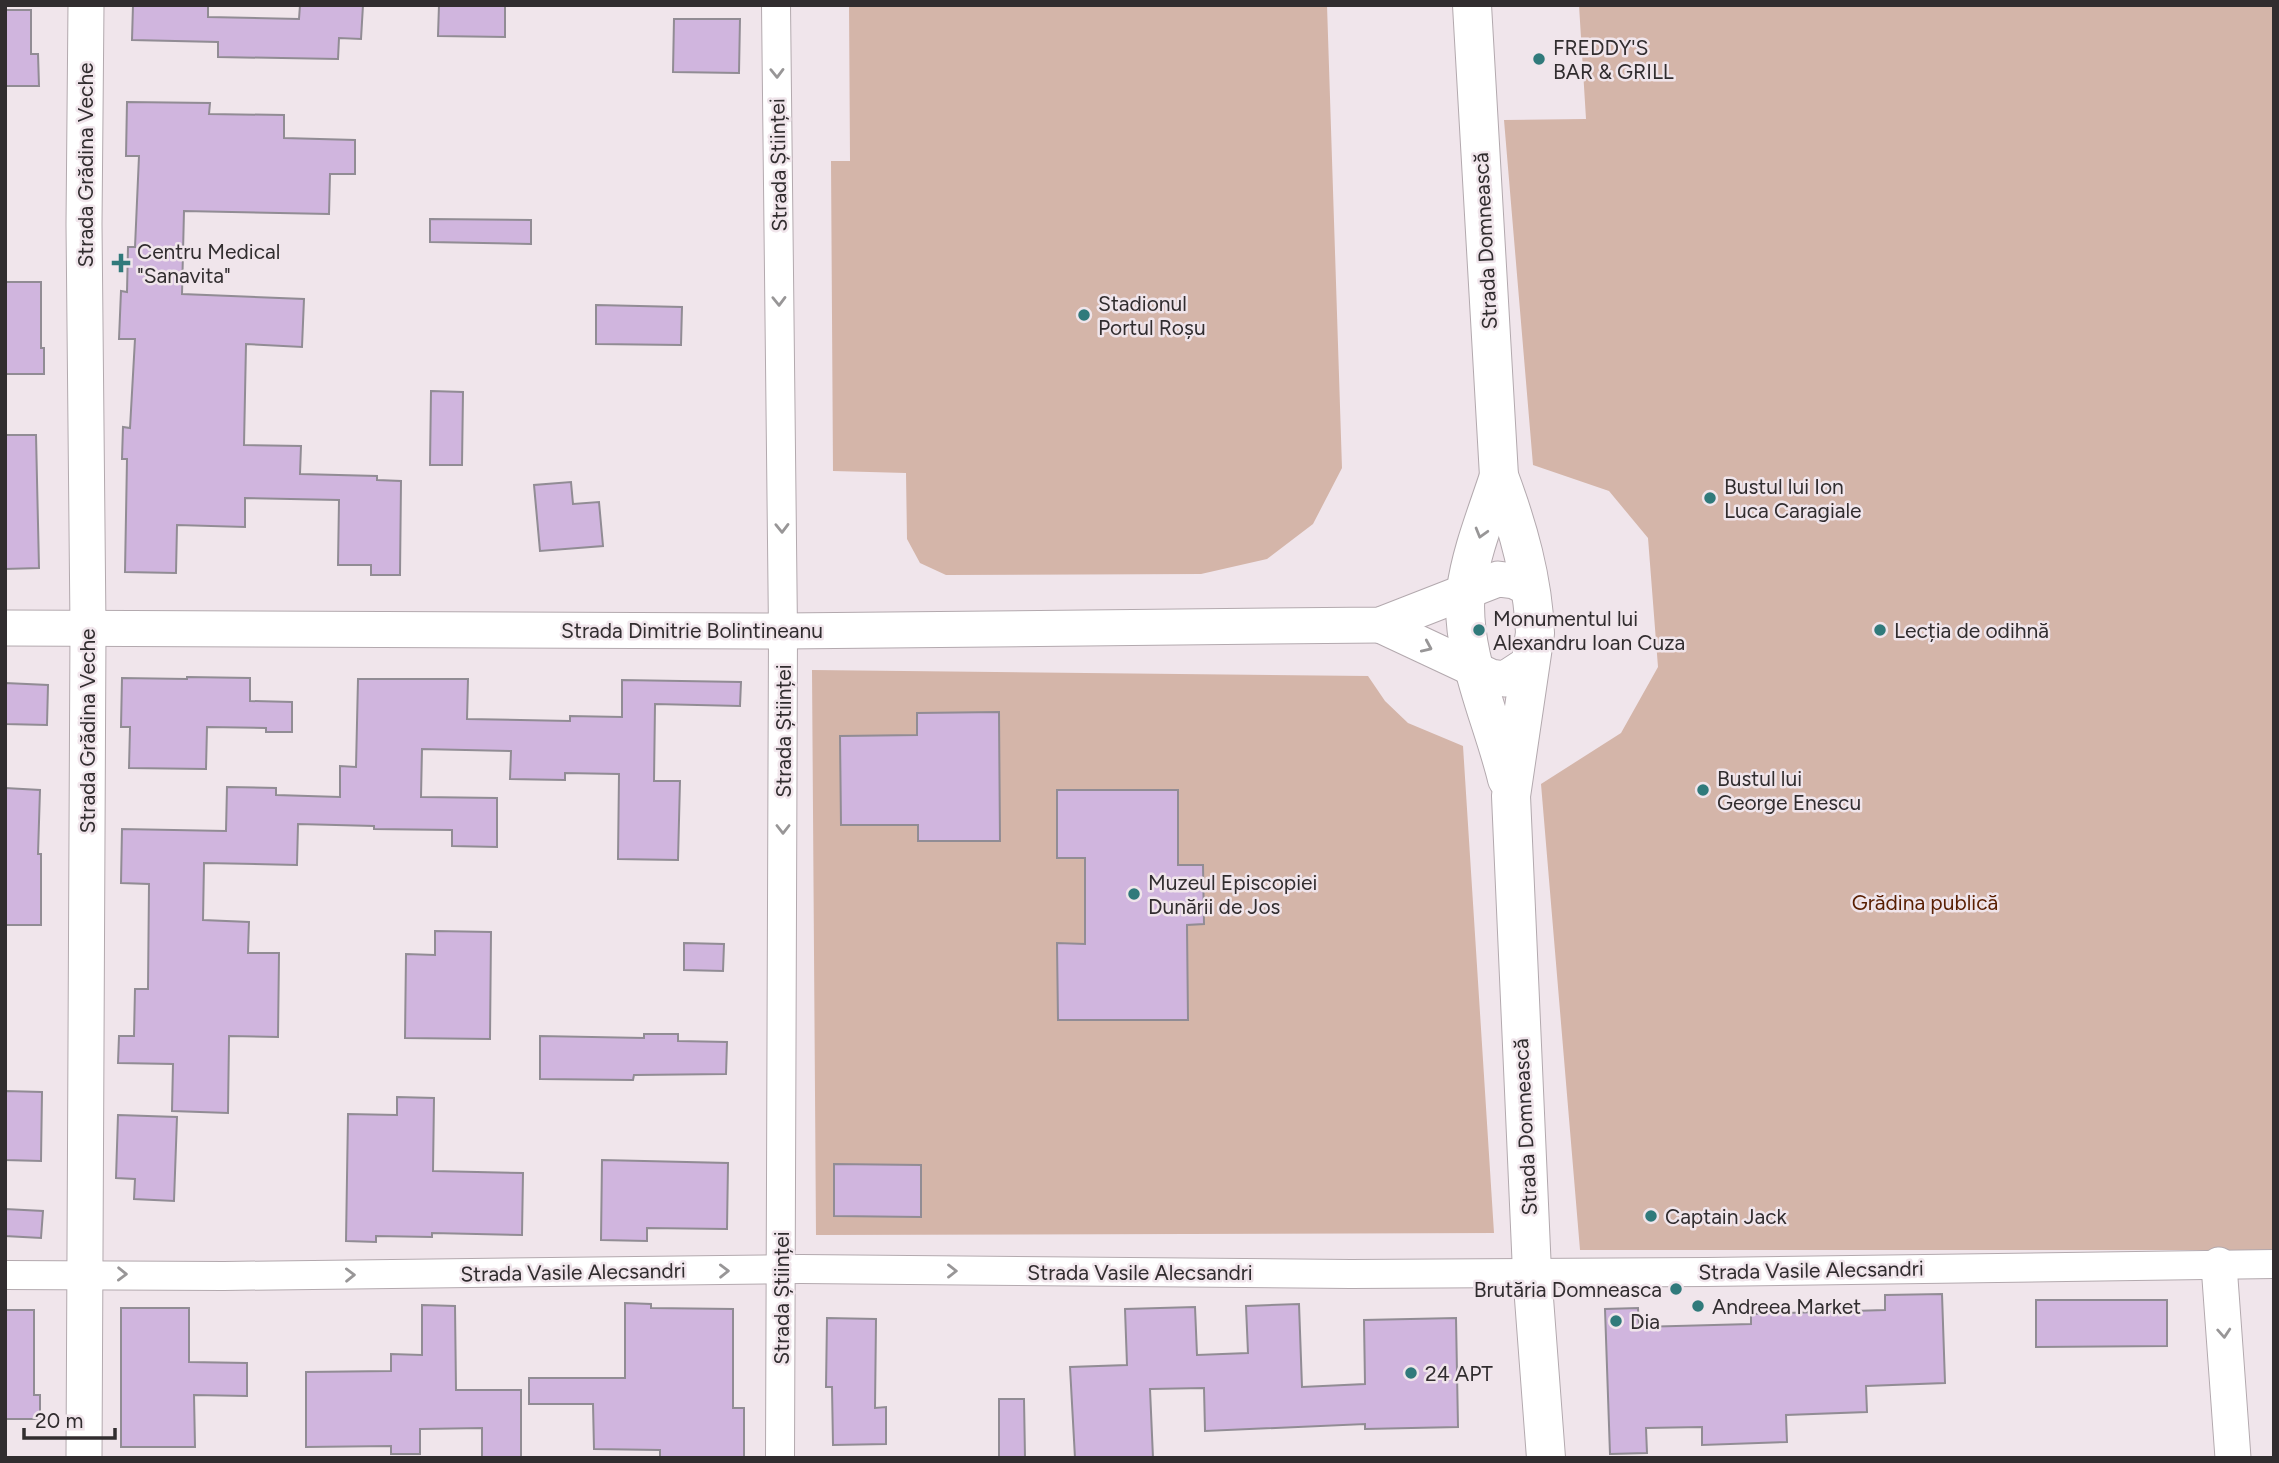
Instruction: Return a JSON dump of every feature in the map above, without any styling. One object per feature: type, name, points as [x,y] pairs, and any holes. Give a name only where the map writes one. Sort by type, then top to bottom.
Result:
[{"type":"main road","name":"Strada Domnească","points":[[1472,5],[1499,477],[1512,512],[1531,589],[1535,633],[1511,796]]},
{"type":"main road","name":"Strada Domnească","points":[[1499,477],[1466,590],[1466,625],[1475,668],[1501,752],[1511,796],[1532,1272],[1546,1458]]},
{"type":"street","name":"Strada Grădina Veche","points":[[84,1458],[88,628],[84,224],[86,5]]},
{"type":"street","name":"Strada Științei","points":[[776,5],[783,631],[780,1458]]},
{"type":"street","name":"Strada Dimitrie Bolintineanu","points":[[5,628],[783,631],[1380,625],[1498,579],[1514,581],[1531,589]]},
{"type":"street","name":"Strada Dimitrie Bolintineanu","points":[[1380,625],[1491,677],[1505,679],[1515,675],[1531,662]]},
{"type":"street","name":"Strada Vasile Alecsandri","points":[[5,1275],[224,1276],[781,1270],[1351,1274],[2274,1264]]},
{"type":"street","points":[[2219,1265],[2234,1458]]},
{"type":"green space","name":"Stadionul Portul Roșu","points":[[849,5],[1327,5],[1342,468],[1313,524],[1267,559],[1201,574],[946,575],[920,563],[907,539],[906,473],[833,471],[831,161],[850,161]]},
{"type":"green space","name":"Grădina publică","points":[[1579,5],[2274,5],[2274,1250],[1580,1250],[1541,784],[1621,733],[1658,667],[1648,538],[1609,491],[1533,465],[1504,120],[1586,119]]},
{"type":"green space","points":[[812,670],[1368,676],[1385,701],[1408,723],[1463,746],[1494,1233],[816,1235]]},
{"type":"building","points":[[133,5],[208,5],[208,17],[299,19],[300,5],[363,5],[361,39],[339,38],[338,59],[218,57],[218,42],[132,40]]},
{"type":"building","points":[[439,5],[505,5],[505,37],[438,36]]},
{"type":"building","points":[[5,10],[31,10],[31,54],[38,54],[39,86],[5,86]]},
{"type":"building","points":[[674,19],[740,19],[739,73],[673,72]]},
{"type":"building","points":[[127,102],[210,103],[209,114],[284,115],[284,138],[355,140],[355,174],[330,174],[329,214],[184,211],[182,294],[304,299],[302,347],[246,344],[244,445],[301,446],[300,474],[377,476],[377,480],[401,481],[400,575],[371,575],[371,565],[338,565],[339,500],[245,498],[245,527],[177,525],[176,573],[125,572],[127,459],[122,459],[123,427],[130,428],[135,339],[119,339],[121,291],[127,292],[128,247],[135,247],[139,156],[126,156]]},
{"type":"building","points":[[430,219],[531,220],[531,244],[430,242]]},
{"type":"building","points":[[5,282],[41,282],[41,348],[44,348],[44,374],[5,374]]},
{"type":"building","points":[[596,305],[682,307],[681,345],[596,344]]},
{"type":"building","points":[[431,391],[463,392],[462,465],[430,465]]},
{"type":"building","points":[[5,435],[36,435],[39,568],[5,569]]},
{"type":"building","points":[[571,482],[573,504],[599,502],[603,546],[540,551],[534,485]]},
{"type":"building","points":[[122,678],[250,678],[250,701],[292,702],[292,732],[266,732],[266,728],[207,727],[206,769],[129,768],[130,727],[121,727]]},
{"type":"building","points":[[358,679],[468,679],[467,719],[570,721],[570,716],[622,717],[622,680],[741,682],[740,706],[655,704],[654,781],[680,781],[678,860],[618,859],[619,774],[565,773],[565,780],[510,779],[511,751],[422,749],[421,797],[497,798],[497,847],[452,846],[452,830],[298,824],[297,865],[204,863],[203,920],[249,922],[248,953],[279,953],[278,1037],[229,1036],[228,1113],[172,1111],[173,1064],[118,1063],[119,1036],[134,1036],[135,989],[148,989],[149,884],[121,883],[122,829],[226,831],[227,787],[276,788],[276,795],[340,797],[340,766],[356,767]]},
{"type":"building","points":[[5,683],[48,685],[47,725],[5,724]]},
{"type":"building","points":[[999,712],[1000,841],[918,841],[918,825],[841,825],[840,736],[917,735],[917,713]]},
{"type":"building","points":[[5,788],[40,790],[38,854],[41,854],[41,925],[5,925]]},
{"type":"building","name":"Muzeul Episcopiei Dunării de Jos","points":[[1057,790],[1178,790],[1178,865],[1203,865],[1204,924],[1187,925],[1188,1020],[1058,1020],[1057,943],[1085,944],[1085,858],[1057,858]]},
{"type":"building","points":[[435,931],[491,932],[490,1039],[405,1038],[406,954],[435,955]]},
{"type":"building","points":[[684,943],[724,944],[723,971],[684,970]]},
{"type":"building","points":[[644,1034],[678,1034],[678,1041],[727,1042],[726,1074],[634,1075],[633,1080],[540,1079],[540,1036],[644,1038]]},
{"type":"building","points":[[5,1091],[42,1092],[41,1161],[5,1160]]},
{"type":"building","points":[[397,1097],[434,1098],[433,1171],[523,1173],[522,1235],[432,1233],[432,1237],[376,1236],[376,1242],[346,1241],[348,1114],[397,1115]]},
{"type":"building","points":[[118,1115],[177,1117],[174,1201],[134,1199],[135,1179],[116,1178]]},
{"type":"building","points":[[602,1160],[728,1163],[727,1229],[647,1228],[647,1241],[601,1240]]},
{"type":"building","points":[[834,1164],[921,1165],[921,1217],[834,1216]]},
{"type":"building","points":[[5,1209],[43,1211],[41,1238],[5,1236]]},
{"type":"building","points":[[1942,1294],[1945,1383],[1866,1386],[1867,1412],[1786,1415],[1787,1442],[1702,1445],[1702,1427],[1646,1428],[1647,1453],[1610,1454],[1605,1309],[1638,1308],[1639,1327],[1751,1324],[1751,1314],[1885,1310],[1885,1295]]},
{"type":"building","points":[[2036,1300],[2167,1300],[2167,1346],[2036,1347]]},
{"type":"building","points":[[625,1303],[651,1304],[651,1308],[733,1309],[733,1408],[744,1408],[744,1458],[660,1458],[660,1450],[594,1449],[593,1404],[529,1404],[529,1378],[625,1378]]},
{"type":"building","points":[[1299,1304],[1302,1387],[1365,1384],[1364,1320],[1456,1318],[1458,1427],[1365,1429],[1365,1424],[1205,1431],[1204,1388],[1150,1389],[1153,1458],[1075,1458],[1070,1367],[1127,1365],[1125,1309],[1195,1307],[1197,1355],[1248,1353],[1246,1306]]},
{"type":"building","points":[[422,1305],[455,1306],[456,1390],[521,1390],[521,1458],[482,1458],[482,1428],[420,1429],[420,1454],[391,1454],[391,1446],[306,1447],[306,1372],[391,1371],[391,1354],[422,1355]]},
{"type":"building","points":[[121,1308],[189,1308],[189,1362],[247,1363],[247,1396],[194,1395],[195,1447],[121,1447]]},
{"type":"building","points":[[5,1310],[34,1310],[34,1395],[40,1395],[40,1419],[5,1419]]},
{"type":"building","points":[[827,1318],[876,1319],[875,1408],[886,1407],[886,1444],[833,1445],[832,1387],[826,1387]]},
{"type":"building","points":[[999,1399],[1024,1399],[1025,1458],[999,1458]]},
{"type":"place","name":"FREDDY'S BAR & GRILL","points":[[1539,59]]},
{"type":"place","name":"Centru Medical \"Sanavita\"","points":[[121,263]]},
{"type":"place","name":"Stadionul Portul Roșu","points":[[1084,315]]},
{"type":"place","name":"Bustul lui Ion Luca Caragiale","points":[[1710,498]]},
{"type":"place","name":"Monumentul lui Alexandru Ioan Cuza","points":[[1479,630]]},
{"type":"place","name":"Lecția de odihnă","points":[[1880,630]]},
{"type":"place","name":"Bustul lui George Enescu","points":[[1703,790]]},
{"type":"place","name":"Muzeul Episcopiei Dunării de Jos","points":[[1134,894]]},
{"type":"place","name":"Captain Jack","points":[[1651,1216]]},
{"type":"place","name":"Brutăria Domneasca","points":[[1676,1289]]},
{"type":"place","name":"Andreea Market","points":[[1698,1306]]},
{"type":"place","name":"Dia","points":[[1616,1321]]},
{"type":"place","name":"24 APT","points":[[1411,1373]]}]
